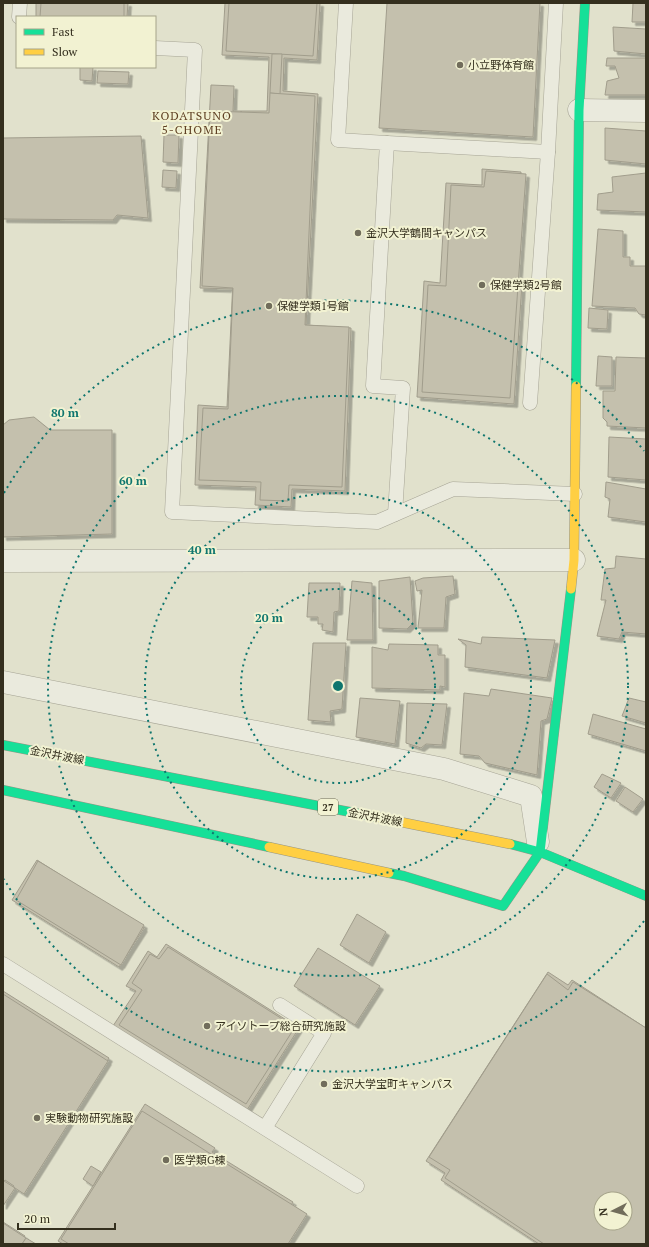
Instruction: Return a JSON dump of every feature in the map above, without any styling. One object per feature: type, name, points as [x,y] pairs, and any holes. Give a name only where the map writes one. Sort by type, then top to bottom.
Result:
[{"type":"street","points":[[3,790],[404,876],[503,906],[540,852],[574,560],[579,110],[585,3]]},
{"type":"street","points":[[579,110],[646,111]]},
{"type":"street","points":[[3,561],[574,560]]},
{"type":"street","points":[[3,682],[444,769],[531,796],[540,852]]},
{"type":"street","name":"金沢井波線","points":[[3,745],[288,799],[497,841],[540,852],[646,896]]},
{"type":"lane","points":[[19,16],[20,3]]},
{"type":"lane","points":[[346,3],[338,140],[548,152]]},
{"type":"lane","points":[[530,402],[548,152],[556,3]]},
{"type":"lane","points":[[156,48],[195,50],[172,512],[377,522],[453,489],[575,494]]},
{"type":"lane","points":[[387,143],[373,386],[403,388],[395,514]]},
{"type":"lane","points":[[3,964],[357,1186]]},
{"type":"lane","points":[[265,1128],[324,1033],[280,1005]]},
{"type":"building","points":[[36,3],[128,3],[127,16],[36,16]]},
{"type":"building","points":[[41,3],[124,3],[124,16],[40,16]]},
{"type":"building","name":"保健学類1号館","points":[[225,3],[320,3],[317,60],[284,58],[283,91],[318,94],[306,325],[351,328],[345,491],[292,489],[291,507],[255,505],[256,487],[195,485],[198,405],[227,407],[241,111],[267,111],[269,57],[222,55]]},
{"type":"building","points":[[229,3],[317,3],[313,56],[226,51]]},
{"type":"building","name":"小立野体育館","points":[[387,3],[540,3],[533,137],[379,128]]},
{"type":"building","points":[[633,3],[646,3],[646,22],[632,22]]},
{"type":"building","points":[[613,27],[646,29],[646,54],[614,51]]},
{"type":"building","points":[[272,54],[282,54],[280,94],[270,93]]},
{"type":"building","points":[[607,58],[646,58],[646,95],[605,95],[607,81],[619,78],[615,66],[606,66]]},
{"type":"building","points":[[80,68],[93,68],[92,81],[80,80]]},
{"type":"building","points":[[98,71],[129,72],[128,84],[97,83]]},
{"type":"building","points":[[211,85],[234,86],[233,111],[241,111],[233,289],[200,288]]},
{"type":"building","name":"保健学類1号館","points":[[270,93],[315,96],[305,325],[349,327],[342,487],[289,485],[288,501],[260,500],[261,482],[199,480],[203,408],[228,409],[233,288],[202,286],[210,111],[269,113]]},
{"type":"building","points":[[605,128],[646,131],[646,164],[605,160]]},
{"type":"building","points":[[164,135],[179,135],[178,163],[163,162]]},
{"type":"building","points":[[141,136],[148,218],[117,215],[113,220],[3,219],[3,138]]},
{"type":"building","name":"保健学類2号館","points":[[482,169],[521,172],[515,283],[522,283],[514,404],[417,397],[424,281],[440,283],[446,183],[482,185]]},
{"type":"building","points":[[163,170],[177,171],[176,188],[162,187]]},
{"type":"building","name":"保健学類2号館","points":[[486,171],[526,174],[510,398],[422,392],[428,285],[446,286],[451,185],[484,187]]},
{"type":"building","points":[[646,173],[646,212],[597,210],[598,194],[613,192],[612,177]]},
{"type":"building","points":[[598,229],[623,231],[623,257],[630,257],[630,266],[646,266],[646,315],[639,314],[635,308],[592,306]]},
{"type":"building","points":[[589,308],[608,310],[607,329],[588,328]]},
{"type":"building","points":[[598,356],[612,357],[612,386],[596,386]]},
{"type":"building","points":[[616,357],[646,358],[646,428],[607,426],[607,422],[603,418],[603,391],[615,391]]},
{"type":"building","points":[[34,417],[50,430],[112,430],[112,534],[3,537],[3,425],[9,420]]},
{"type":"building","points":[[609,437],[646,439],[646,480],[608,477]]},
{"type":"building","points":[[606,482],[646,489],[646,522],[608,517],[610,499],[605,497]]},
{"type":"building","points":[[616,556],[646,559],[646,634],[622,632],[619,639],[597,636],[606,600],[601,600],[605,569],[615,568]]},
{"type":"building","points":[[453,576],[455,594],[446,597],[444,628],[418,628],[422,590],[417,591],[415,581],[423,578]]},
{"type":"building","points":[[410,577],[413,623],[407,629],[379,628],[379,581]]},
{"type":"building","points":[[352,581],[372,583],[373,640],[347,640]]},
{"type":"building","points":[[309,583],[340,583],[339,611],[334,612],[333,632],[322,630],[323,624],[318,624],[318,617],[307,617]]},
{"type":"building","points":[[482,637],[555,640],[547,678],[465,667],[466,645],[458,639],[481,644]]},
{"type":"building","points":[[313,643],[346,643],[342,709],[330,711],[331,722],[308,720]]},
{"type":"building","points":[[389,644],[438,645],[438,655],[445,655],[445,687],[440,686],[440,690],[372,688],[372,647],[388,650]]},
{"type":"building","points":[[491,689],[552,698],[547,719],[541,721],[537,775],[485,763],[479,756],[460,754],[464,693],[489,696]]},
{"type":"building","points":[[360,698],[400,701],[395,744],[356,737]]},
{"type":"building","points":[[629,698],[646,702],[646,723],[622,716]]},
{"type":"building","points":[[407,703],[447,704],[442,745],[426,744],[421,748],[406,743]]},
{"type":"building","points":[[593,714],[646,729],[646,751],[588,734]]},
{"type":"building","points":[[602,774],[621,783],[611,798],[594,787]]},
{"type":"building","points":[[625,787],[643,799],[633,812],[616,801]]},
{"type":"building","points":[[37,860],[144,928],[119,967],[12,900]]},
{"type":"building","points":[[38,861],[144,925],[121,965],[16,900]]},
{"type":"building","points":[[357,914],[386,932],[369,963],[340,945]]},
{"type":"building","name":"アイソトープ総合研究施設","points":[[166,944],[299,1028],[247,1110],[113,1026],[136,991],[126,986],[148,951],[157,957]]},
{"type":"building","name":"アイソトープ総合研究施設","points":[[168,947],[295,1027],[246,1104],[119,1025],[142,990],[132,983],[150,954],[159,959]]},
{"type":"building","points":[[318,948],[380,986],[355,1025],[294,986]]},
{"type":"building","points":[[548,972],[568,985],[572,980],[646,1028],[646,1244],[539,1244],[441,1180],[445,1173],[426,1161]]},
{"type":"building","points":[[547,974],[568,990],[573,982],[646,1028],[646,1244],[544,1244],[445,1178],[450,1170],[429,1157]]},
{"type":"building","name":"実験動物研究施設","points":[[3,991],[109,1058],[25,1192],[3,1179]]},
{"type":"building","name":"実験動物研究施設","points":[[3,994],[108,1061],[24,1194],[3,1180]]},
{"type":"building","name":"医学類G棟","points":[[145,1104],[215,1148],[212,1152],[293,1202],[266,1244],[63,1244],[58,1241]]},
{"type":"building","name":"医学類G棟","points":[[142,1111],[307,1214],[288,1244],[69,1244],[61,1239]]},
{"type":"building","points":[[91,1166],[101,1172],[93,1186],[83,1179]]},
{"type":"building","points":[[5,1180],[14,1186],[3,1205],[3,1182]]},
{"type":"building","points":[[4,1181],[15,1188],[3,1206],[3,1182]]},
{"type":"building","points":[[3,1222],[25,1236],[20,1244],[3,1244]]},
{"type":"building","points":[[3,1223],[26,1238],[22,1244],[3,1244]]},
{"type":"building","points":[[26,1238],[36,1244],[22,1244]]},
{"type":"traffic: fast","points":[[576,386],[579,110],[585,3]]},
{"type":"traffic: fast","points":[[389,873],[404,876],[503,906],[540,852],[571,589]]},
{"type":"traffic: fast","points":[[3,745],[376,817]]},
{"type":"traffic: fast","points":[[3,790],[269,847]]},
{"type":"traffic: fast","points":[[510,844],[540,852],[646,896]]},
{"type":"traffic: slow","points":[[571,589],[574,560],[576,386]]},
{"type":"traffic: slow","points":[[376,817],[510,844]]},
{"type":"traffic: slow","points":[[269,847],[389,873]]},
{"type":"place","name":"小立野体育館","points":[[460,65]]},
{"type":"place","name":"金沢大学鶴間キャンパス","points":[[358,233]]},
{"type":"place","name":"保健学類2号館","points":[[482,285]]},
{"type":"place","name":"保健学類1号館","points":[[269,306]]},
{"type":"place","name":"アイソトープ総合研究施設","points":[[207,1026]]},
{"type":"place","name":"金沢大学宝町キャンパス","points":[[324,1084]]},
{"type":"place","name":"実験動物研究施設","points":[[37,1118]]},
{"type":"place","name":"医学類G棟","points":[[166,1160]]},
{"type":"district","name":"KODATSUNO 5-CHOME","points":[[192,122]]}]
